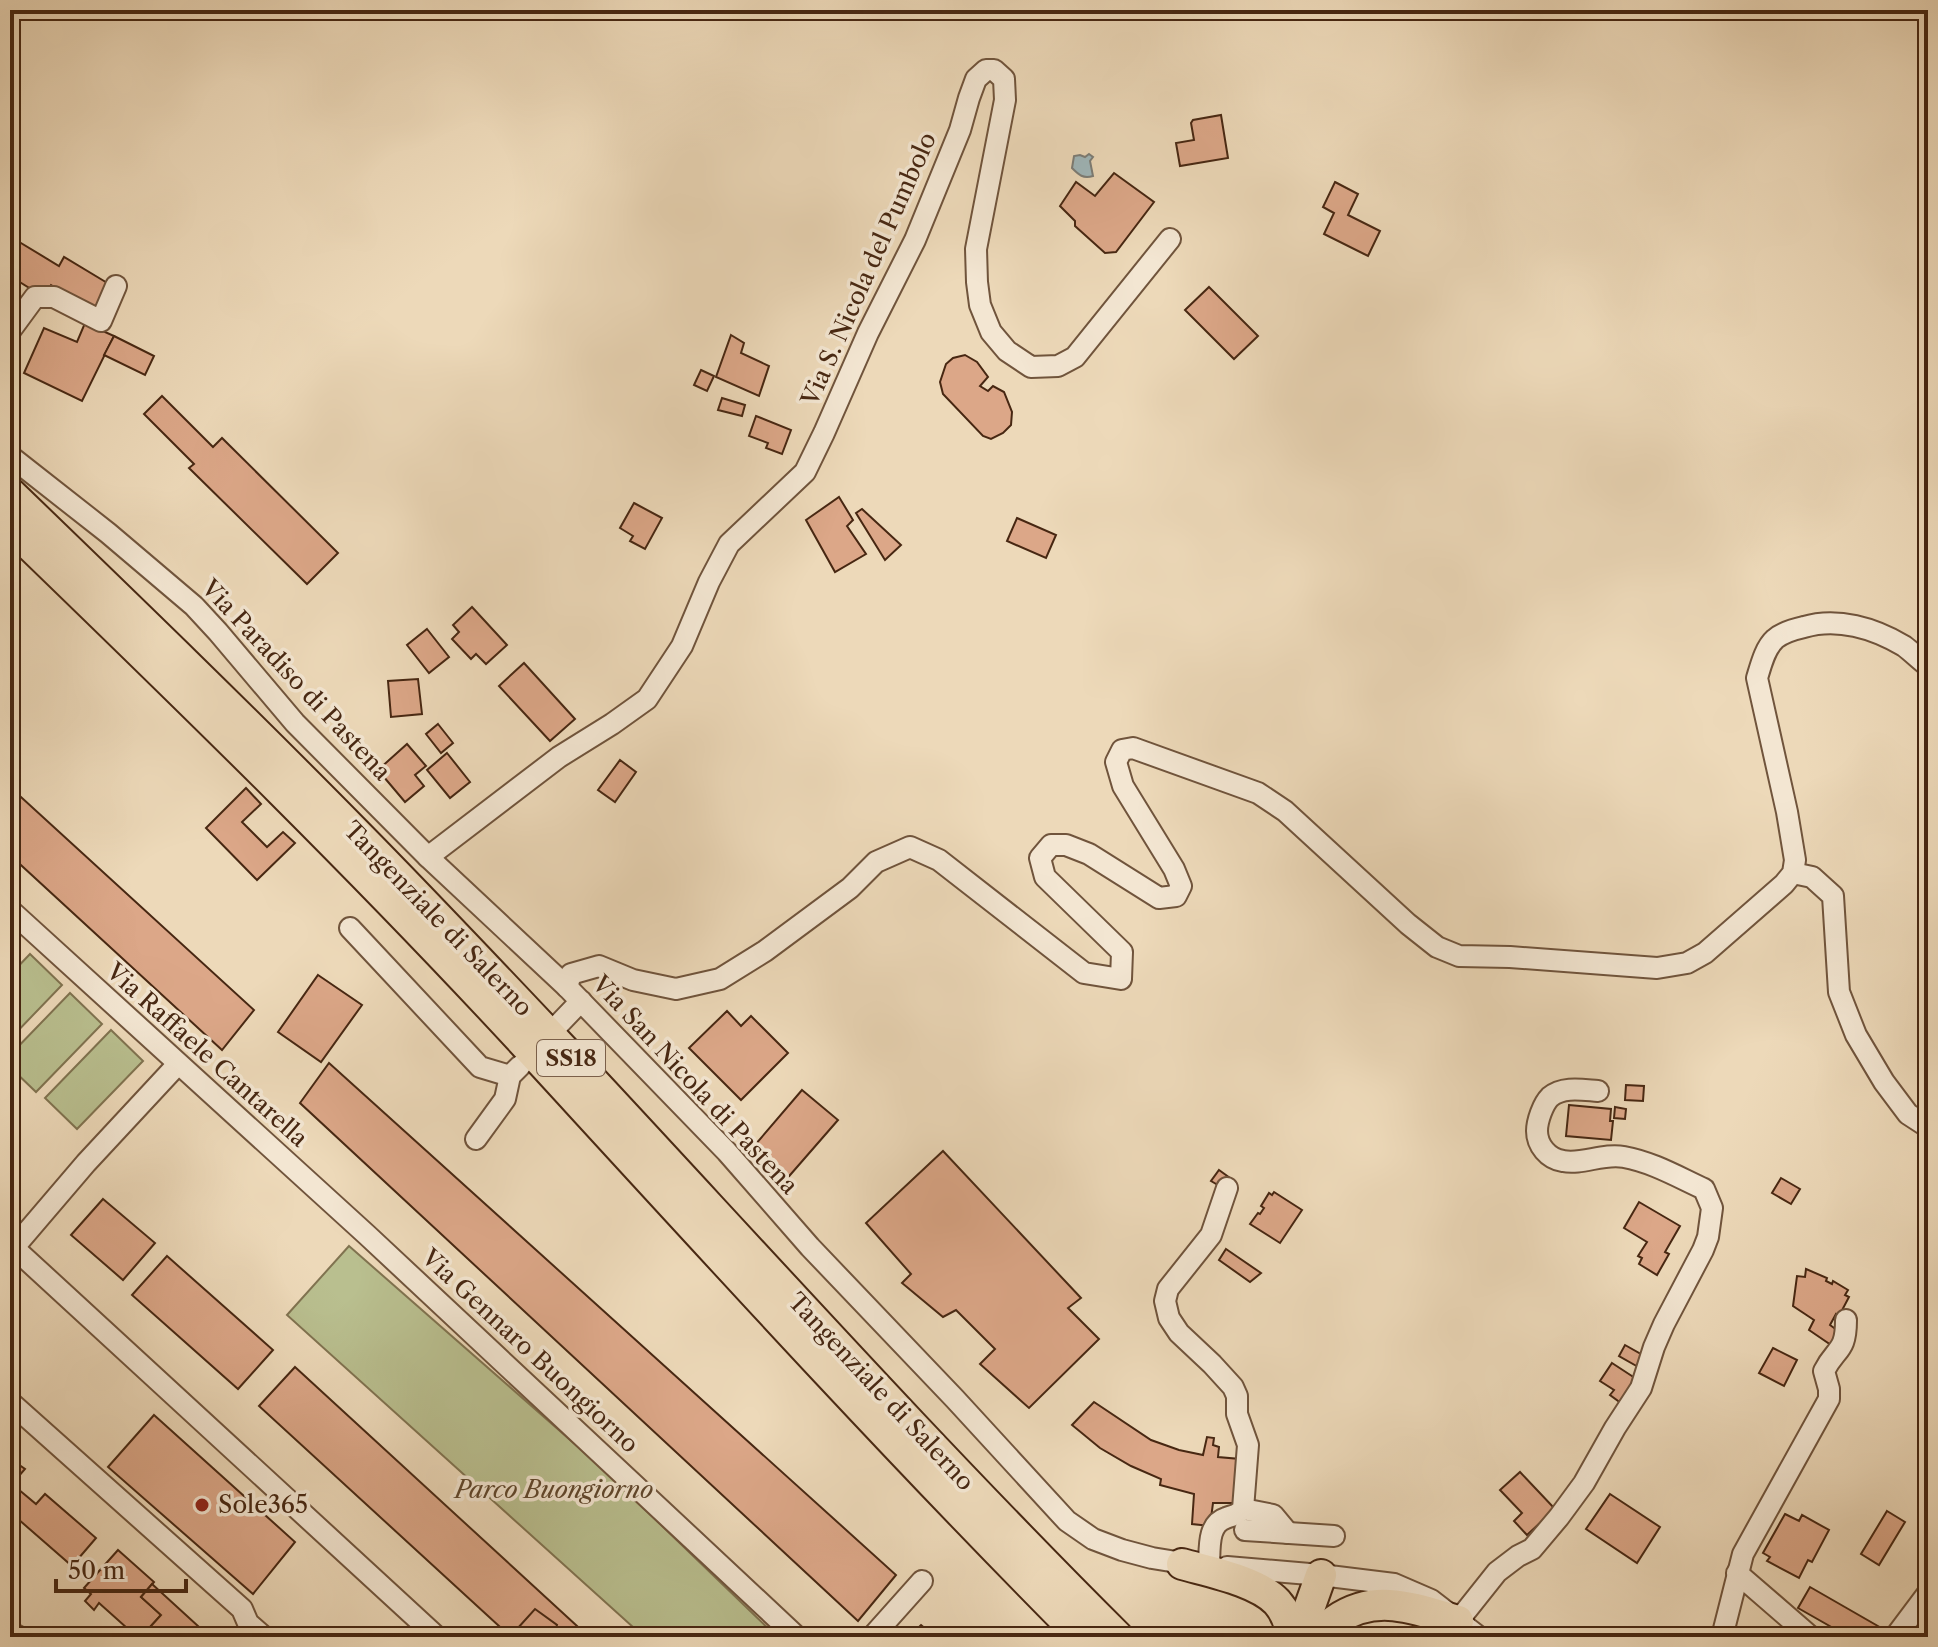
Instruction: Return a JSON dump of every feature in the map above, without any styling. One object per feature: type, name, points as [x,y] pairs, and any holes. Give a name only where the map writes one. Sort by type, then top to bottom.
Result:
[{"type":"highway","name":"Tangenziale di Salerno","points":[[10,493],[359,836],[563,1050],[1001,1520],[1089,1626]]},
{"type":"highway","name":"Tangenziale di Salerno","points":[[10,526],[236,746],[431,945],[850,1397],[1025,1580],[1089,1626],[1120,1637]]},
{"type":"highway","points":[[1195,1565],[1263,1591],[1277,1602],[1289,1620],[1292,1637]]},
{"type":"highway","points":[[1316,1637],[1328,1575]]},
{"type":"highway","points":[[1299,1637],[1328,1575]]},
{"type":"highway","points":[[1316,1637],[1336,1620],[1359,1608],[1381,1603],[1410,1608],[1472,1632]]},
{"type":"street","name":"Via S. Nicola del Pumbolo","points":[[428,857],[559,757],[647,699],[682,646],[729,544],[805,472],[868,333],[915,240],[960,130],[976,79],[986,70],[994,70],[1004,79],[1005,100],[976,249],[977,282],[980,305],[991,332],[1007,351],[1031,367],[1058,366],[1075,357],[1170,239]]},
{"type":"street","points":[[10,331],[35,297],[54,297],[101,321],[116,286]]},
{"type":"street","name":"Via Paradiso di Pastena","points":[[10,456],[194,606],[295,723],[428,857],[574,994]]},
{"type":"street","points":[[1928,666],[1904,646],[1872,632],[1846,623],[1819,622],[1775,639],[1763,657],[1757,678],[1787,812],[1795,860],[1793,873],[1812,877],[1833,896],[1839,992],[1856,1035],[1884,1082],[1908,1114],[1928,1127]]},
{"type":"street","name":"Via San Nicola di Pastena","points":[[1472,1632],[1431,1600],[1394,1584],[1328,1575],[1195,1565],[1122,1550],[1093,1539],[1067,1521],[810,1247],[727,1152],[574,994],[571,974],[599,966],[633,980],[676,989],[720,979],[765,951],[850,888],[876,862],[910,847],[939,860],[1084,973],[1121,979],[1122,952],[1045,877],[1040,858],[1051,845],[1066,845],[1089,854],[1159,898],[1176,896],[1181,886],[1174,869],[1123,786],[1116,762],[1122,750],[1133,748],[1258,793],[1285,811],[1408,924],[1437,947],[1459,956],[1657,968],[1687,963],[1705,953],[1793,873]]},
{"type":"street","name":"Via Raffaele Cantarella","points":[[11,913],[367,1235]]},
{"type":"street","points":[[350,928],[480,1067],[516,1069],[505,1099],[476,1139]]},
{"type":"street","points":[[558,1025],[574,994]]},
{"type":"street","points":[[178,1064],[86,1163],[12,1250],[437,1637]]},
{"type":"street","points":[[1472,1632],[1497,1572],[1532,1549],[1559,1517],[1584,1483],[1641,1388],[1664,1324],[1708,1237],[1712,1208],[1704,1189],[1663,1170],[1623,1157],[1563,1161],[1549,1155],[1540,1145],[1537,1132],[1539,1120],[1549,1098],[1570,1089],[1598,1091]]},
{"type":"street","points":[[1195,1565],[1211,1538],[1214,1526],[1223,1519],[1236,1516],[1243,1509],[1248,1445],[1237,1414],[1237,1396],[1233,1387],[1179,1333],[1169,1318],[1165,1301],[1168,1289],[1211,1235],[1227,1188]]},
{"type":"street","name":"Via Gennaro Buongiorno","points":[[367,1235],[797,1637]]},
{"type":"street","points":[[1722,1637],[1743,1554],[1829,1399],[1824,1371],[1846,1339],[1846,1320]]},
{"type":"street","points":[[10,1402],[242,1609],[248,1623],[264,1637]]},
{"type":"street","points":[[1243,1509],[1273,1515],[1288,1533]]},
{"type":"street","points":[[1245,1530],[1334,1536]]},
{"type":"street","points":[[1737,1573],[1811,1637]]},
{"type":"street","points":[[872,1637],[922,1581]]},
{"type":"street","points":[[1895,1637],[1928,1593]]},
{"type":"street","points":[[10,1632],[19,1637]]},
{"type":"green space","points":[[30,954],[62,985],[10,1039],[10,975]]},
{"type":"green space","points":[[70,993],[102,1024],[36,1092],[10,1067],[10,1055]]},
{"type":"green space","points":[[111,1030],[143,1061],[77,1129],[45,1098]]},
{"type":"green space","name":"Parco Buongiorno","points":[[349,1246],[601,1467],[777,1637],[644,1637],[287,1315]]},
{"type":"water","points":[[1089,154],[1093,157],[1090,161],[1093,176],[1084,177],[1072,168],[1074,156],[1085,157]]},
{"type":"building","points":[[1221,115],[1228,158],[1180,166],[1176,143],[1194,140],[1193,120]]},
{"type":"building","points":[[1114,173],[1154,202],[1116,252],[1105,253],[1075,226],[1075,221],[1060,206],[1076,182],[1095,196]]},
{"type":"building","points":[[1335,182],[1358,194],[1348,215],[1380,231],[1368,256],[1324,234],[1334,213],[1323,207]]},
{"type":"building","points":[[11,237],[59,266],[64,257],[109,284],[94,310],[51,285],[44,297],[10,276]]},
{"type":"building","points":[[1209,287],[1258,336],[1234,359],[1185,310]]},
{"type":"building","points":[[85,323],[114,336],[82,401],[24,373],[44,328],[77,342]]},
{"type":"building","points":[[731,335],[744,343],[741,353],[769,366],[759,396],[716,377]]},
{"type":"building","points":[[114,336],[154,356],[145,375],[104,355]]},
{"type":"building","points":[[965,355],[977,362],[988,377],[980,386],[988,391],[993,386],[1004,392],[1012,412],[1011,425],[991,439],[983,436],[943,394],[940,382],[946,364],[953,358]]},
{"type":"building","points":[[701,370],[714,376],[707,391],[694,385]]},
{"type":"building","points":[[162,396],[213,447],[222,438],[338,553],[307,584],[189,468],[194,464],[144,414]]},
{"type":"building","points":[[722,398],[745,405],[742,416],[718,410]]},
{"type":"building","points":[[756,416],[791,430],[782,454],[766,448],[768,443],[749,436]]},
{"type":"building","points":[[839,497],[853,520],[847,526],[866,554],[835,572],[806,520]]},
{"type":"building","points":[[634,503],[662,518],[645,549],[630,541],[633,536],[620,528]]},
{"type":"building","points":[[862,509],[901,545],[885,560],[856,513]]},
{"type":"building","points":[[1017,518],[1056,535],[1046,558],[1007,541]]},
{"type":"building","points":[[472,607],[507,645],[486,664],[476,654],[471,659],[452,639],[459,632],[453,625]]},
{"type":"building","points":[[427,629],[449,657],[429,673],[407,645]]},
{"type":"building","points":[[524,663],[575,719],[550,741],[499,686]]},
{"type":"building","points":[[418,679],[422,714],[391,717],[388,681]]},
{"type":"building","points":[[438,724],[453,743],[441,753],[426,734]]},
{"type":"building","points":[[407,744],[426,766],[415,775],[424,786],[405,802],[378,770]]},
{"type":"building","points":[[447,753],[470,782],[450,798],[427,770]]},
{"type":"building","points":[[620,760],[636,772],[615,802],[598,790]]},
{"type":"building","points":[[10,787],[254,1010],[222,1050],[10,855]]},
{"type":"building","points":[[246,788],[261,804],[242,822],[267,847],[283,832],[295,843],[257,880],[206,828]]},
{"type":"building","points":[[318,975],[362,1005],[321,1062],[278,1032]]},
{"type":"building","points":[[727,1011],[741,1026],[751,1016],[788,1053],[741,1100],[689,1048]]},
{"type":"building","points":[[329,1063],[896,1575],[858,1621],[300,1103]]},
{"type":"building","points":[[1626,1085],[1644,1086],[1643,1101],[1625,1100]]},
{"type":"building","points":[[802,1090],[838,1120],[784,1182],[749,1152]]},
{"type":"building","points":[[1569,1105],[1611,1109],[1611,1140],[1566,1136]]},
{"type":"building","points":[[1615,1107],[1626,1109],[1625,1119],[1614,1118]]},
{"type":"building","points":[[943,1151],[1081,1298],[1068,1308],[1099,1339],[1029,1408],[980,1364],[995,1349],[956,1310],[943,1317],[902,1283],[911,1274],[866,1223]]},
{"type":"building","points":[[1219,1170],[1230,1178],[1223,1188],[1211,1181]]},
{"type":"building","points":[[1781,1178],[1800,1189],[1791,1204],[1772,1193]]},
{"type":"building","points":[[1274,1192],[1302,1210],[1280,1243],[1250,1224],[1264,1208],[1261,1206],[1269,1193],[1272,1195]]},
{"type":"building","points":[[103,1199],[155,1243],[123,1280],[71,1235]]},
{"type":"building","points":[[1639,1202],[1680,1226],[1665,1252],[1669,1254],[1657,1275],[1639,1264],[1642,1258],[1638,1256],[1647,1242],[1624,1228]]},
{"type":"building","points":[[1226,1249],[1261,1273],[1250,1282],[1219,1260]]},
{"type":"building","points":[[167,1256],[273,1350],[238,1389],[132,1295]]},
{"type":"building","points":[[1806,1269],[1848,1290],[1845,1295],[1849,1297],[1830,1325],[1841,1333],[1834,1347],[1809,1330],[1814,1320],[1793,1306],[1797,1276],[1805,1277]]},
{"type":"building","points":[[1625,1345],[1646,1357],[1640,1368],[1619,1356]]},
{"type":"building","points":[[1773,1348],[1797,1360],[1784,1386],[1759,1373]]},
{"type":"building","points":[[1612,1363],[1641,1382],[1625,1406],[1610,1395],[1614,1390],[1600,1381]]},
{"type":"building","points":[[295,1367],[589,1637],[511,1637],[259,1406]]},
{"type":"building","points":[[1094,1402],[1151,1440],[1179,1450],[1203,1455],[1207,1437],[1214,1438],[1213,1445],[1219,1447],[1218,1457],[1240,1459],[1236,1503],[1213,1503],[1210,1526],[1192,1524],[1194,1494],[1160,1485],[1161,1479],[1100,1448],[1072,1425]]},
{"type":"building","name":"Sole365","points":[[154,1415],[295,1542],[253,1594],[108,1467]]},
{"type":"building","points":[[15,1462],[25,1469],[12,1484],[36,1504],[45,1494],[96,1538],[72,1566],[10,1512],[10,1468]]},
{"type":"building","points":[[1520,1472],[1555,1509],[1527,1535],[1514,1521],[1522,1513],[1500,1490]]},
{"type":"building","points":[[1610,1494],[1660,1527],[1637,1563],[1586,1529]]},
{"type":"building","points":[[1887,1511],[1905,1522],[1879,1565],[1861,1554]]},
{"type":"building","points":[[1785,1514],[1799,1521],[1802,1515],[1829,1530],[1812,1562],[1808,1560],[1799,1578],[1767,1561],[1770,1557],[1763,1553]]},
{"type":"building","points":[[118,1550],[154,1582],[141,1597],[161,1615],[141,1637],[137,1637],[99,1603],[94,1610],[85,1601],[91,1594],[84,1588]]},
{"type":"building","points":[[152,1584],[210,1637],[141,1637],[161,1615],[141,1597]]},
{"type":"building","points":[[1810,1587],[1890,1633],[1887,1637],[1849,1637],[1798,1608]]},
{"type":"building","points":[[535,1609],[557,1625],[555,1631],[563,1637],[526,1637],[517,1629]]},
{"type":"building","points":[[921,1625],[935,1637],[909,1637]]},
{"type":"place","name":"Sole365","points":[[202,1505]]}]
